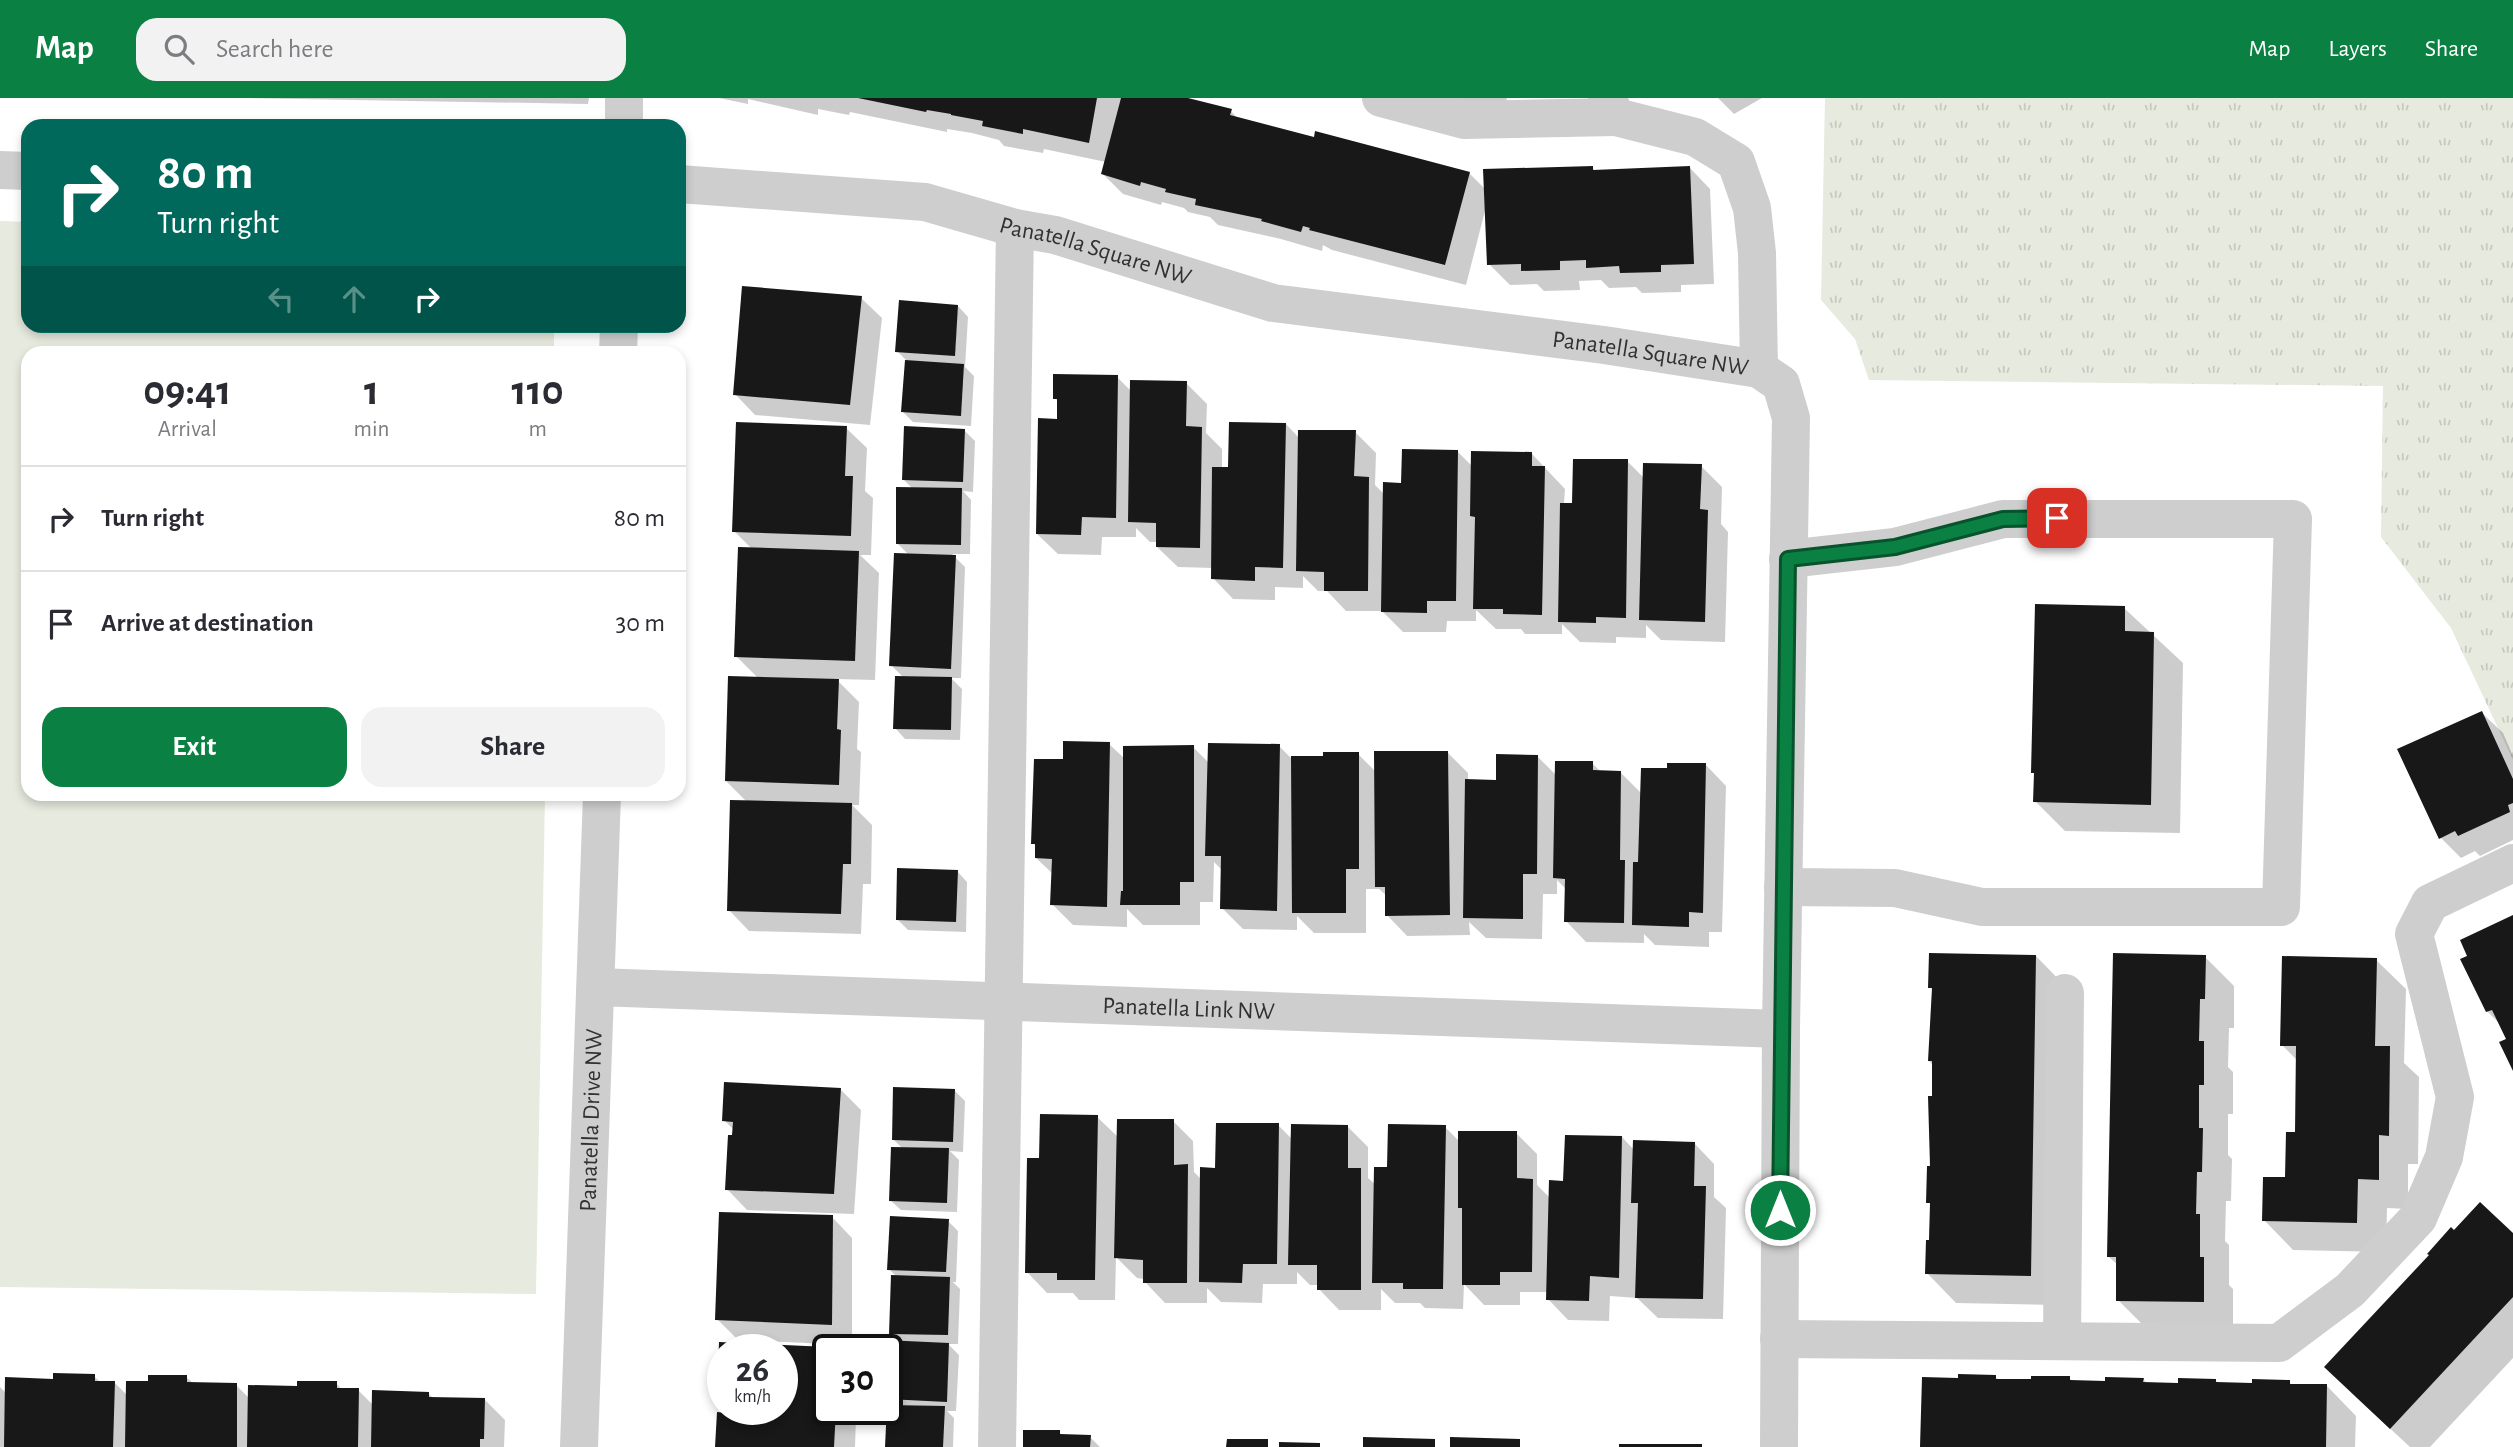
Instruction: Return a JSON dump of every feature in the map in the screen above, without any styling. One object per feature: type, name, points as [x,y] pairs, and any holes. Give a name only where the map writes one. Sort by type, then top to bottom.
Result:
[{"type":"street","points":[[624,98],[624,119]]},
{"type":"street","points":[[1381,98],[1464,120],[1612,108],[1695,136],[1736,162],[1752,208],[1757,254],[1759,369]]},
{"type":"street","points":[[0,170],[21,171]]},
{"type":"street","name":"Panatella Square NW","points":[[686,185],[925,202],[1016,228],[1055,235],[1273,303],[1604,345],[1759,369],[1781,384],[1791,418],[1781,1029],[1779,1447]]},
{"type":"street","points":[[997,1447],[1016,228]]},
{"type":"street","points":[[1783,887],[1895,888],[1982,907],[2281,907],[2293,519],[2003,519],[1895,547],[1788,559]]},
{"type":"street","name":"Panatella Drive NW","points":[[579,1447],[602,801]]},
{"type":"street","points":[[1779,1339],[2279,1343],[2350,1290],[2418,1217],[2444,1157],[2455,1097],[2414,934],[2430,903],[2513,863]]},
{"type":"street","name":"Panatella Link NW","points":[[596,986],[1781,1029]]},
{"type":"street","points":[[2062,1341],[2065,993]]},
{"type":"green space","points":[[1825,98],[2513,98],[2513,760],[2451,628],[2381,537],[2383,386],[1869,380],[1855,339],[1821,300]]},
{"type":"green space","points":[[0,221],[21,222],[21,333],[554,333],[554,346],[21,346],[21,801],[545,801],[536,1294],[0,1287]]},
{"type":"building","points":[[858,98],[1097,98],[1089,143],[1023,129],[1023,134],[982,126],[983,121],[951,114],[926,112]]},
{"type":"building","points":[[1121,98],[1188,98],[1232,109],[1230,115],[1314,137],[1315,131],[1470,172],[1445,265],[1309,230],[1310,228],[1303,226],[1301,232],[1261,221],[1262,219],[1195,205],[1196,199],[1165,192],[1166,189],[1141,182],[1140,186],[1101,174]]},
{"type":"building","points":[[1593,166],[1593,170],[1690,166],[1694,264],[1661,265],[1661,272],[1620,273],[1619,266],[1586,268],[1586,260],[1560,261],[1560,270],[1521,271],[1521,264],[1487,265],[1483,169]]},
{"type":"building","points":[[742,286],[862,296],[850,405],[733,395]]},
{"type":"building","points":[[899,300],[958,305],[955,356],[895,352]]},
{"type":"building","points":[[905,360],[964,364],[961,416],[901,412]]},
{"type":"building","points":[[1053,374],[1118,375],[1116,518],[1082,517],[1081,535],[1036,534],[1038,418],[1057,419],[1057,399],[1053,399]]},
{"type":"building","points":[[1130,380],[1187,381],[1186,426],[1202,427],[1200,548],[1156,547],[1156,523],[1128,522]]},
{"type":"building","points":[[736,422],[847,426],[845,476],[853,476],[851,536],[732,532]]},
{"type":"building","points":[[1229,422],[1286,423],[1283,568],[1255,567],[1255,581],[1211,579],[1212,467],[1228,467]]},
{"type":"building","points":[[904,426],[965,429],[963,482],[902,480]]},
{"type":"building","points":[[1298,430],[1356,430],[1354,476],[1369,477],[1368,591],[1324,591],[1324,572],[1296,571]]},
{"type":"building","points":[[1402,449],[1458,450],[1456,601],[1427,601],[1427,613],[1381,612],[1383,482],[1401,483]]},
{"type":"building","points":[[1471,451],[1532,452],[1532,466],[1545,466],[1542,615],[1503,614],[1503,609],[1473,609],[1475,517],[1470,516]]},
{"type":"building","points":[[1573,459],[1628,459],[1626,618],[1596,617],[1596,623],[1558,622],[1560,503],[1572,503]]},
{"type":"building","points":[[1643,463],[1702,464],[1700,509],[1708,510],[1705,622],[1639,620]]},
{"type":"building","points":[[896,487],[962,488],[961,545],[896,544]]},
{"type":"building","points":[[738,547],[859,551],[855,661],[734,657]]},
{"type":"building","points":[[894,553],[956,555],[951,669],[889,666]]},
{"type":"building","points":[[2035,604],[2125,606],[2125,631],[2154,632],[2151,805],[2033,802],[2034,773],[2031,773]]},
{"type":"building","points":[[728,676],[839,679],[839,785],[725,781]]},
{"type":"building","points":[[895,676],[952,677],[951,730],[893,729]]},
{"type":"building","points":[[2482,711],[2513,779],[2513,803],[2508,805],[2510,812],[2458,836],[2455,831],[2439,839],[2397,749]]},
{"type":"building","points":[[1063,741],[1110,742],[1107,907],[1050,905],[1052,859],[1035,858],[1035,844],[1031,844],[1034,759],[1063,759]]},
{"type":"building","points":[[1208,743],[1280,744],[1277,911],[1220,909],[1221,856],[1205,856]]},
{"type":"building","points":[[1194,745],[1194,882],[1180,882],[1180,905],[1120,905],[1123,891],[1123,746]]},
{"type":"building","points":[[1374,751],[1448,751],[1450,915],[1385,916],[1385,887],[1375,887]]},
{"type":"building","points":[[1323,752],[1359,752],[1359,869],[1346,869],[1346,913],[1292,913],[1291,756],[1323,756]]},
{"type":"building","points":[[1496,754],[1538,755],[1537,874],[1523,874],[1523,919],[1463,918],[1465,779],[1496,780]]},
{"type":"building","points":[[1555,761],[1593,761],[1593,770],[1621,771],[1620,860],[1625,860],[1624,923],[1564,922],[1565,879],[1553,878]]},
{"type":"building","points":[[1667,763],[1706,763],[1703,913],[1689,912],[1689,927],[1632,925],[1633,862],[1638,862],[1641,768],[1667,768]]},
{"type":"building","points":[[730,800],[852,803],[851,864],[843,864],[841,914],[727,911]]},
{"type":"building","points":[[897,868],[958,870],[956,922],[896,920]]},
{"type":"building","points":[[2513,915],[2513,1071],[2499,1042],[2506,1039],[2492,1010],[2486,1012],[2460,959],[2467,956],[2460,940]]},
{"type":"building","points":[[1929,953],[2036,955],[2031,1276],[1925,1274],[1930,1203],[1926,1203],[1927,1166],[1930,1166],[1928,1096],[1932,1096],[1932,1061],[1928,1061],[1932,988],[1928,988]]},
{"type":"building","points":[[2113,953],[2206,955],[2205,999],[2200,999],[2199,1041],[2204,1041],[2204,1085],[2199,1085],[2199,1128],[2203,1128],[2202,1172],[2197,1172],[2196,1214],[2200,1214],[2200,1257],[2204,1257],[2204,1302],[2116,1301],[2116,1257],[2107,1257]]},
{"type":"building","points":[[2282,956],[2377,958],[2375,1046],[2390,1046],[2389,1136],[2379,1135],[2379,1180],[2358,1179],[2357,1223],[2262,1221],[2263,1177],[2285,1177],[2286,1132],[2295,1132],[2296,1046],[2280,1046]]},
{"type":"building","points":[[724,1082],[841,1088],[834,1194],[725,1190],[728,1135],[732,1135],[733,1122],[722,1121]]},
{"type":"building","points":[[893,1087],[955,1089],[953,1142],[892,1140]]},
{"type":"building","points":[[1040,1114],[1098,1115],[1095,1280],[1057,1280],[1057,1273],[1025,1273],[1027,1158],[1039,1158]]},
{"type":"building","points":[[1117,1119],[1174,1119],[1174,1165],[1188,1164],[1187,1283],[1143,1283],[1143,1260],[1114,1258]]},
{"type":"building","points":[[1216,1123],[1279,1123],[1277,1264],[1243,1264],[1242,1283],[1199,1282],[1200,1167],[1215,1168]]},
{"type":"building","points":[[1291,1124],[1348,1125],[1348,1168],[1361,1168],[1361,1290],[1317,1290],[1317,1265],[1288,1265]]},
{"type":"building","points":[[1388,1124],[1446,1125],[1443,1289],[1403,1289],[1403,1283],[1372,1283],[1374,1167],[1387,1167]]},
{"type":"building","points":[[1458,1131],[1517,1131],[1517,1178],[1533,1179],[1532,1272],[1500,1272],[1500,1285],[1462,1285]]},
{"type":"building","points":[[1565,1135],[1622,1136],[1619,1278],[1590,1276],[1589,1301],[1546,1300],[1549,1180],[1563,1181]]},
{"type":"building","points":[[1633,1140],[1695,1142],[1694,1186],[1706,1186],[1703,1299],[1635,1298],[1638,1203],[1631,1203]]},
{"type":"building","points":[[891,1147],[949,1148],[947,1203],[889,1201]]},
{"type":"building","points":[[2480,1202],[2513,1233],[2513,1297],[2390,1429],[2324,1367],[2429,1255],[2427,1254],[2451,1227],[2454,1230]]},
{"type":"building","points":[[719,1212],[833,1215],[832,1325],[715,1320]]},
{"type":"building","points":[[890,1216],[949,1219],[946,1272],[887,1270]]},
{"type":"building","points":[[891,1275],[950,1277],[948,1335],[889,1334]]},
{"type":"building","points":[[903,1341],[949,1343],[947,1402],[903,1400]]},
{"type":"building","points":[[798,1346],[812,1346],[812,1425],[835,1425],[834,1447],[715,1447],[716,1425],[798,1425]]},
{"type":"building","points":[[53,1373],[95,1374],[95,1381],[115,1381],[113,1447],[4,1447],[5,1377],[53,1379]]},
{"type":"building","points":[[1958,1374],[1996,1375],[1996,1379],[2070,1376],[2070,1380],[2144,1378],[2143,1382],[2178,1383],[2178,1378],[2252,1383],[2252,1379],[2290,1380],[2290,1384],[2327,1384],[2326,1447],[1920,1447],[1922,1377],[1958,1378]]},
{"type":"building","points":[[148,1375],[187,1375],[187,1382],[237,1383],[237,1447],[125,1447],[126,1381],[148,1381]]},
{"type":"building","points":[[297,1381],[337,1381],[337,1388],[359,1388],[358,1447],[247,1447],[248,1385],[297,1386]]},
{"type":"building","points":[[372,1390],[429,1392],[429,1397],[485,1398],[484,1439],[480,1439],[480,1447],[371,1447]]},
{"type":"building","points":[[903,1405],[945,1406],[943,1447],[885,1447],[886,1425],[903,1425]]},
{"type":"building","points":[[1023,1430],[1060,1430],[1060,1434],[1091,1435],[1090,1447],[1023,1447]]},
{"type":"building","points":[[1363,1437],[1435,1439],[1435,1447],[1363,1447]]},
{"type":"building","points":[[1450,1437],[1520,1439],[1520,1447],[1450,1447]]},
{"type":"building","points":[[1227,1439],[1268,1439],[1268,1447],[1226,1447]]},
{"type":"building","points":[[1279,1442],[1320,1443],[1320,1447],[1279,1447]]},
{"type":"building","points":[[1619,1444],[1702,1444],[1702,1447],[1619,1447]]},
{"type":"route","points":[[1780,1210],[1788,559],[1895,547],[2003,519],[2057,518]]}]
